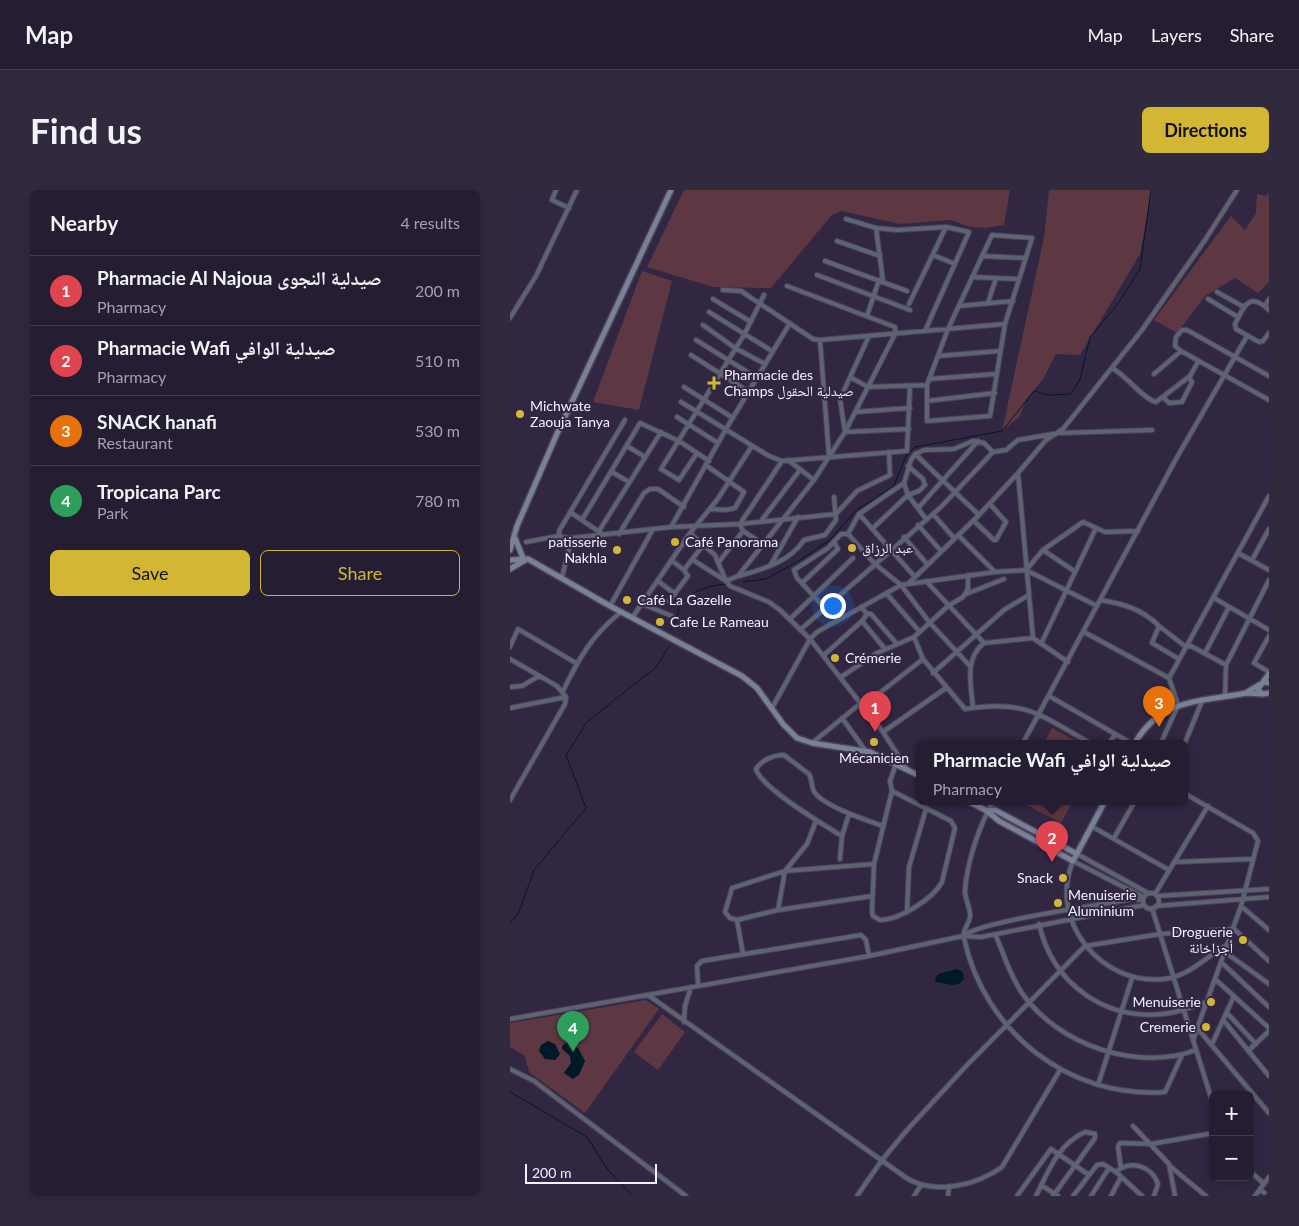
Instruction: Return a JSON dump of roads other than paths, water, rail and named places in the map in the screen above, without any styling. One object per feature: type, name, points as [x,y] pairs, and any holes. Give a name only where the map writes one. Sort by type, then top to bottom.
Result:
[{"type":"street","points":[[556,190],[552,200],[569,208]]},
{"type":"street","points":[[510,318],[536,276],[577,190]]},
{"type":"street","points":[[510,550],[512,536],[558,431],[671,190]]},
{"type":"street","points":[[909,583],[990,504],[1046,440],[1058,434],[1112,368],[1180,276],[1237,190]]},
{"type":"street","points":[[846,219],[876,228],[897,230],[946,227],[969,232],[925,331]]},
{"type":"street","points":[[909,304],[946,227]]},
{"type":"street","points":[[867,316],[881,281],[876,228]]},
{"type":"street","points":[[992,235],[1032,238],[1025,258],[1013,301],[1004,324],[996,374],[995,394],[990,416],[927,421],[927,385],[929,379],[948,329],[992,235]]},
{"type":"street","points":[[837,241],[880,256]]},
{"type":"street","points":[[933,255],[955,264]]},
{"type":"street","points":[[982,256],[1025,258]]},
{"type":"street","points":[[825,260],[907,291]]},
{"type":"street","points":[[817,276],[910,310]]},
{"type":"street","points":[[972,277],[1019,279]]},
{"type":"street","points":[[988,303],[996,278]]},
{"type":"street","points":[[738,576],[814,480],[845,432],[895,334],[895,327],[787,286]]},
{"type":"street","points":[[723,290],[742,291],[760,306],[813,339],[820,340],[1004,324]]},
{"type":"street","points":[[1217,292],[1244,307]]},
{"type":"street","points":[[697,454],[679,480],[661,468],[736,348],[760,306],[764,295]]},
{"type":"street","points":[[713,299],[751,322]]},
{"type":"street","points":[[1208,299],[1238,318]]},
{"type":"street","points":[[1269,310],[1252,300],[1244,307],[1235,324],[1236,329],[1260,342],[1269,333]]},
{"type":"street","points":[[1265,306],[1269,300]]},
{"type":"street","points":[[959,306],[1013,301]]},
{"type":"street","points":[[709,312],[772,351]]},
{"type":"street","points":[[671,527],[684,507],[726,429],[790,323]]},
{"type":"street","points":[[703,325],[736,348],[765,364]]},
{"type":"street","points":[[1269,376],[1185,329],[1175,341],[1175,346],[1180,351],[1269,400]]},
{"type":"street","points":[[845,432],[840,399],[869,336]]},
{"type":"street","points":[[1025,740],[1247,336]]},
{"type":"street","points":[[696,340],[757,378]]},
{"type":"street","points":[[820,340],[829,456]]},
{"type":"street","points":[[938,356],[999,351]]},
{"type":"street","points":[[1154,374],[1180,351]]},
{"type":"street","points":[[691,355],[749,392]]},
{"type":"street","points":[[1112,368],[1125,376],[1148,399],[1156,402],[1189,377],[1198,362]]},
{"type":"street","points":[[929,379],[996,374]]},
{"type":"street","points":[[850,377],[868,387],[927,385]]},
{"type":"street","points":[[1163,398],[1169,403],[1182,402],[1192,382],[1189,377]]},
{"type":"street","points":[[682,402],[752,446],[782,461],[907,451],[910,386]]},
{"type":"street","points":[[684,387],[733,418]]},
{"type":"street","points":[[927,401],[995,394]]},
{"type":"street","points":[[855,412],[910,408]]},
{"type":"street","points":[[677,417],[718,443]]},
{"type":"street","points":[[558,536],[570,512],[625,420]]},
{"type":"street","points":[[582,520],[628,446],[640,422],[679,441],[709,461]]},
{"type":"street","points":[[845,432],[909,429]]},
{"type":"street","points":[[800,630],[956,492],[993,452],[1006,450],[1018,440],[1058,434],[1152,430]]},
{"type":"street","points":[[599,531],[661,432]]},
{"type":"street","points":[[926,518],[908,496],[904,483],[908,466],[915,454],[924,450],[954,450],[973,441],[978,441],[993,452]]},
{"type":"street","points":[[918,508],[978,441]]},
{"type":"street","points":[[628,446],[645,457]]},
{"type":"street","points":[[632,618],[690,533],[697,528],[730,481],[752,446]]},
{"type":"street","points":[[526,542],[558,536],[572,538],[652,531],[671,527],[697,528],[836,514],[857,491],[890,475],[890,452]]},
{"type":"street","points":[[915,454],[979,515]]},
{"type":"street","points":[[788,460],[814,480]]},
{"type":"street","points":[[740,524],[782,461]]},
{"type":"street","points":[[706,466],[744,492],[740,501],[731,509],[710,509]]},
{"type":"street","points":[[872,529],[908,496],[919,491],[925,484],[923,479],[908,466]]},
{"type":"street","points":[[761,521],[800,470]]},
{"type":"street","points":[[612,472],[629,482]]},
{"type":"street","points":[[1018,473],[1027,596],[1033,638]]},
{"type":"street","points":[[848,534],[859,514],[904,483]]},
{"type":"street","points":[[619,534],[644,493],[650,488],[658,489],[684,507]]},
{"type":"street","points":[[726,581],[768,568],[798,551],[804,540],[825,535],[836,520],[834,496]]},
{"type":"street","points":[[1169,678],[1269,496]]},
{"type":"street","points":[[974,520],[996,540],[1006,522],[990,504]]},
{"type":"street","points":[[570,512],[604,535]]},
{"type":"street","points":[[859,514],[915,577]]},
{"type":"street","points":[[932,514],[954,538]]},
{"type":"street","points":[[768,568],[798,517]]},
{"type":"street","points":[[1026,570],[1043,550],[1083,522],[1105,532],[1138,531]]},
{"type":"street","points":[[740,524],[743,531],[763,544]]},
{"type":"street","points":[[918,525],[941,551]]},
{"type":"street","points":[[1041,644],[1096,528]]},
{"type":"street","points":[[1252,560],[1269,529]]},
{"type":"street","points":[[610,606],[652,531]]},
{"type":"street","points":[[718,563],[743,531]]},
{"type":"street","points":[[690,533],[715,554],[726,581]]},
{"type":"street","points":[[826,608],[802,583],[794,570],[834,542],[841,534],[848,534],[875,564],[900,585],[930,623],[970,666]]},
{"type":"street","points":[[958,535],[995,572]]},
{"type":"street","points":[[512,536],[525,559]]},
{"type":"street","points":[[904,537],[928,564]]},
{"type":"street","points":[[562,577],[572,538]]},
{"type":"street","points":[[802,583],[838,549],[834,542]]},
{"type":"street","points":[[684,570],[704,544]]},
{"type":"street","points":[[1043,550],[1074,571]]},
{"type":"street","points":[[1238,552],[1269,570]]},
{"type":"street","points":[[790,619],[853,558]]},
{"type":"street","points":[[510,569],[525,559]]},
{"type":"street","points":[[510,560],[525,559],[562,577],[610,606],[742,676],[757,688],[790,732],[797,738],[812,743],[865,750],[916,774]]},
{"type":"street","points":[[669,601],[688,576],[684,570],[671,560]]},
{"type":"street","points":[[693,560],[726,581],[735,590],[756,595],[769,602],[790,619],[810,639],[842,677],[883,732],[907,769]]},
{"type":"street","points":[[772,708],[810,639],[817,632],[900,585],[968,575],[1026,570],[1097,606]]},
{"type":"street","points":[[966,594],[968,575]]},
{"type":"street","points":[[842,677],[886,649],[914,637],[948,606],[966,594],[1004,579]]},
{"type":"street","points":[[1225,697],[1226,665],[1251,620],[1269,580]]},
{"type":"street","points":[[658,581],[675,594]]},
{"type":"street","points":[[926,581],[984,643]]},
{"type":"street","points":[[886,593],[920,632]]},
{"type":"street","points":[[934,672],[1004,610],[1027,596]]},
{"type":"street","points":[[1214,598],[1269,630]]},
{"type":"street","points":[[1100,600],[1135,608],[1150,616],[1186,647],[1192,646],[1226,665]]},
{"type":"street","points":[[642,604],[672,616]]},
{"type":"street","points":[[1205,653],[1229,606]]},
{"type":"street","points":[[861,607],[867,614],[871,614],[897,644]]},
{"type":"street","points":[[562,691],[576,663],[600,629],[621,612]]},
{"type":"street","points":[[824,655],[862,621],[867,614]]},
{"type":"street","points":[[862,621],[886,649]]},
{"type":"street","points":[[1160,626],[1152,643],[1179,659]]},
{"type":"street","points":[[510,647],[518,629],[576,663]]},
{"type":"street","points":[[1084,632],[1169,678],[1178,705],[1162,740]]},
{"type":"street","points":[[1246,693],[1261,683],[1269,673],[1254,663],[1269,636]]},
{"type":"street","points":[[914,637],[923,659],[962,707],[1020,706],[1085,740]]},
{"type":"street","points":[[973,707],[970,666],[973,658],[984,643],[1033,638],[1068,662]]},
{"type":"street","points":[[510,659],[562,691],[566,697],[565,704],[510,800]]},
{"type":"street","points":[[812,743],[842,718],[923,659]]},
{"type":"street","points":[[510,687],[522,686],[539,676]]},
{"type":"street","points":[[1261,683],[1269,684]]},
{"type":"street","points":[[1261,683],[1259,691],[1266,695]]},
{"type":"street","points":[[883,732],[946,688]]},
{"type":"street","points":[[1136,740],[1152,721],[1163,712],[1178,705],[1246,693],[1266,695]]},
{"type":"street","points":[[1049,696],[1114,735],[1126,740]]},
{"type":"street","points":[[510,708],[566,697]]},
{"type":"street","points":[[1186,740],[1202,701]]},
{"type":"street","points":[[842,718],[865,750]]},
{"type":"street","points":[[1111,740],[1114,735]]},
{"type":"street","points":[[842,836],[816,821],[760,777],[756,769],[757,766],[770,758],[784,755],[810,774],[812,788],[818,796],[849,814],[883,826]]},
{"type":"street","points":[[896,764],[890,781],[892,791],[874,864],[872,912],[876,919],[894,918],[908,912],[940,886],[955,828],[951,821],[918,805]]},
{"type":"street","points":[[892,791],[916,804]]},
{"type":"street","points":[[1188,795],[1256,836],[1258,841],[1234,929],[1193,1040]]},
{"type":"street","points":[[976,805],[999,821],[1133,893],[1143,899],[1144,905]]},
{"type":"street","points":[[991,805],[987,811],[969,870],[965,896],[970,917],[963,936],[983,992],[1006,1025],[1028,1047],[1060,1070],[1098,1085],[1132,1092],[1165,1092],[1182,1055]]},
{"type":"street","points":[[1102,805],[1077,854],[1070,873],[1067,911],[1084,946],[1115,970],[1132,978],[1156,980],[1175,977],[1190,971],[1215,952],[1227,946]]},
{"type":"street","points":[[1114,838],[1133,805]]},
{"type":"street","points":[[1156,906],[1156,895],[1169,870],[1208,806]]},
{"type":"street","points":[[908,912],[909,868],[926,809]]},
{"type":"street","points":[[987,811],[995,810],[1148,893],[1156,895],[1269,889]]},
{"type":"street","points":[[840,859],[842,836],[849,814]]},
{"type":"street","points":[[778,910],[785,871],[807,844],[816,821]]},
{"type":"street","points":[[1091,826],[1169,870]]},
{"type":"street","points":[[1174,862],[1252,859]]},
{"type":"street","points":[[872,896],[778,910],[737,920],[730,918],[725,912],[732,888],[785,871],[874,864]]},
{"type":"street","points":[[1132,900],[1133,893]]},
{"type":"street","points":[[510,1019],[869,956],[963,936],[973,930],[1067,911],[1143,899],[1148,893]]},
{"type":"street","points":[[963,936],[971,938],[995,934],[1069,918],[1144,905],[1152,908],[1156,906],[1269,897]]},
{"type":"street","points":[[1241,906],[1269,930]]},
{"type":"street","points":[[1152,908],[1209,1091]]},
{"type":"street","points":[[737,920],[743,954]]},
{"type":"street","points":[[1039,924],[1047,951],[1059,970],[1085,994],[1121,1011],[1150,1014],[1184,1010],[1207,1002]]},
{"type":"street","points":[[857,1196],[882,1160],[1006,1025],[1084,946],[1160,934],[1234,929],[1269,961]]},
{"type":"street","points":[[995,934],[1013,978],[1029,1002],[1064,1031],[1108,1051],[1139,1057],[1158,1058],[1182,1055],[1196,1050]]},
{"type":"street","points":[[698,985],[696,970],[702,961],[743,954],[861,935],[866,940],[869,956]]},
{"type":"street","points":[[1225,952],[1269,984]]},
{"type":"street","points":[[1221,962],[1269,1007]]},
{"type":"street","points":[[1098,1085],[1132,978]]},
{"type":"street","points":[[1215,979],[1269,1030],[1248,1051]]},
{"type":"street","points":[[684,1022],[685,1006],[691,987]]},
{"type":"street","points":[[648,995],[908,1179],[922,1185],[949,1186],[983,1179],[1005,1164],[1060,1070]]},
{"type":"street","points":[[1212,1044],[1234,996]]},
{"type":"street","points":[[1227,1013],[1256,1044]]},
{"type":"street","points":[[1224,1021],[1269,1076]]},
{"type":"street","points":[[1198,1029],[1269,1113]]},
{"type":"street","points":[[510,1069],[548,1091],[686,1196]]},
{"type":"street","points":[[1133,1126],[1152,1144],[1171,1167],[1206,1196]]},
{"type":"street","points":[[1036,1196],[1041,1185],[1059,1153],[1081,1134],[1089,1132],[1094,1134],[1095,1138],[1055,1195],[1041,1185]]},
{"type":"street","points":[[1121,1168],[1118,1147],[1120,1143],[1152,1144],[1209,1134]]},
{"type":"street","points":[[1017,1196],[1048,1152],[1053,1149],[1089,1175]]},
{"type":"street","points":[[1073,1196],[1100,1164],[1116,1172],[1142,1196]]},
{"type":"street","points":[[1116,1172],[1121,1168],[1138,1166],[1148,1171],[1158,1184],[1154,1196]]},
{"type":"street","points":[[1171,1167],[1175,1196]]},
{"type":"street","points":[[1091,1196],[1109,1168]]},
{"type":"street","points":[[1254,1175],[1264,1184]]},
{"type":"street","points":[[1255,1196],[1269,1177]]},
{"type":"street","points":[[1111,1196],[1121,1178]]},
{"type":"street","points":[[914,1196],[922,1185]]},
{"type":"street","points":[[948,1196],[949,1186]]},
{"type":"street","points":[[1260,1189],[1268,1196]]},
{"type":"street","points":[[1132,1196],[1135,1190]]},
{"type":"water","points":[[956,969],[963,972],[964,979],[959,984],[952,985],[936,982],[935,978],[939,974]]},
{"type":"water","points":[[548,1041],[555,1044],[560,1054],[555,1060],[545,1059],[539,1051],[541,1045]]},
{"type":"water","points":[[566,1043],[578,1048],[585,1061],[579,1075],[573,1079],[564,1073],[571,1063],[570,1056],[562,1049],[562,1046]]},
{"type":"waterway","points":[[743,582],[766,579],[830,540],[857,510],[894,486],[906,456],[915,447],[1002,431],[1034,391],[1048,395],[1071,394],[1080,379],[1090,337],[1117,305],[1140,269],[1151,190]]},
{"type":"waterway","points":[[671,630],[679,608],[687,597],[700,590],[727,584]]},
{"type":"waterway","points":[[510,923],[519,912],[534,870],[586,808],[566,755],[587,722],[656,667],[669,647]]},
{"type":"waterway","points":[[510,1092],[587,1137],[608,1170],[633,1196]]},
{"type":"place","name":"Pharmacie des Champs صيدلية الحقول","points":[[714,383]]},
{"type":"place","name":"Michwate Zaouja Tanya","points":[[520,414]]},
{"type":"place","name":"Café Panorama","points":[[675,542]]},
{"type":"place","name":"عبد الرزاق","points":[[852,548]]},
{"type":"place","name":"patisserie Nakhla","points":[[617,550]]},
{"type":"place","name":"Café La Gazelle","points":[[627,600]]},
{"type":"place","name":"Cafe Le Rameau","points":[[660,622]]},
{"type":"place","name":"Crémerie","points":[[835,658]]},
{"type":"place","name":"SNACK hanafi","points":[[1159,727]]},
{"type":"place","name":"Pharmacie Al Najoua صيدلية النجوى","points":[[875,732]]},
{"type":"place","name":"Mécanicien","points":[[874,742]]},
{"type":"place","name":"Pharmacie Wafi صيدلية الوافي","points":[[1052,862]]},
{"type":"place","name":"Snack","points":[[1063,878]]},
{"type":"place","name":"Menuiserie Aluminium","points":[[1058,903]]},
{"type":"place","name":"Droguerie أجزاخانة","points":[[1243,940]]},
{"type":"place","name":"Menuiserie","points":[[1211,1002]]},
{"type":"place","name":"Cremerie","points":[[1206,1027]]},
{"type":"place","name":"Tropicana Parc","points":[[573,1052]]}]
